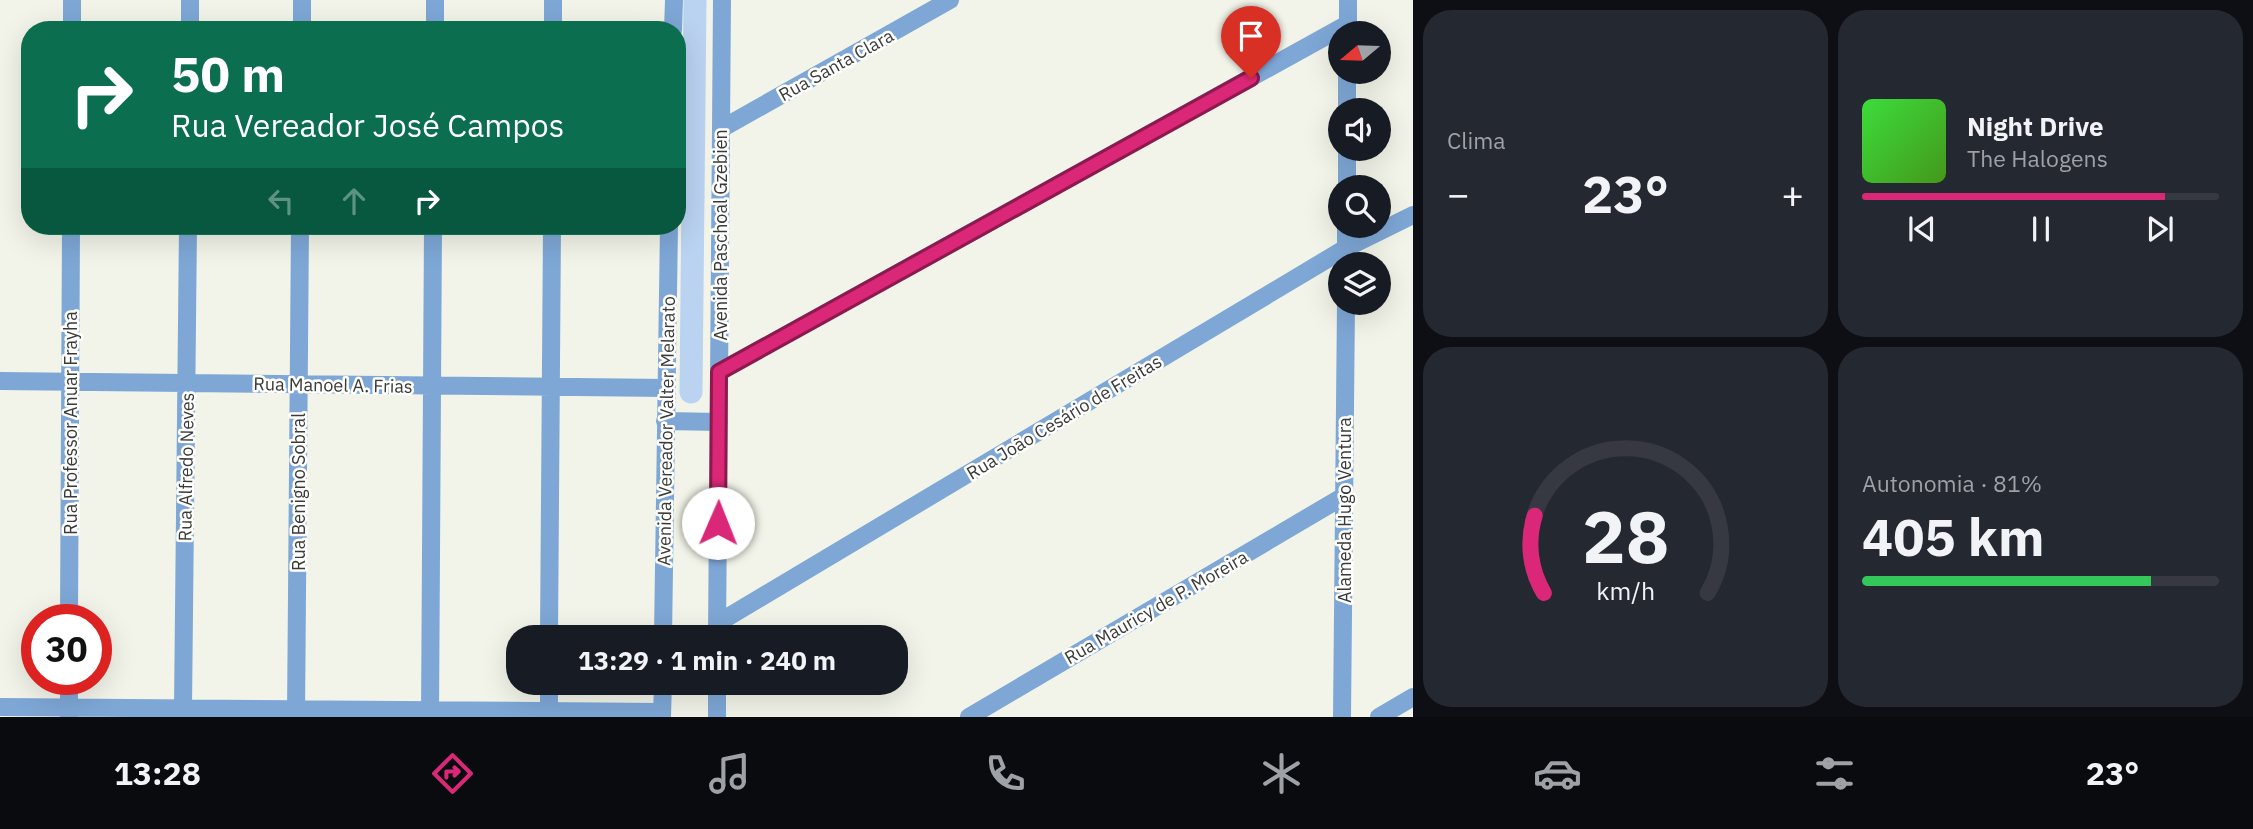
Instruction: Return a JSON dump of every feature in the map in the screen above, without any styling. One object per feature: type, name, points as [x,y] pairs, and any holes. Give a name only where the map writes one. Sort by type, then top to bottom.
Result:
[{"type":"street","points":[[72,0],[72,21]]},
{"type":"street","points":[[190,0],[190,21]]},
{"type":"street","points":[[302,0],[302,21]]},
{"type":"street","points":[[435,0],[435,21]]},
{"type":"street","points":[[552,21],[553,0]]},
{"type":"street","points":[[673,21],[674,0]]},
{"type":"street","name":"Avenida Paschoal Gzebien","points":[[718,625],[722,0]]},
{"type":"street","name":"Rua Santa Clara","points":[[721,129],[950,0]]},
{"type":"street","points":[[1348,0],[1348,21]]},
{"type":"street","points":[[719,372],[1328,40]]},
{"type":"street","name":"Rua João Cesário de Freitas","points":[[1353,252],[1413,215]]},
{"type":"street","name":"Rua Professor Anuar Frayha","points":[[69,604],[71,235]]},
{"type":"street","name":"Rua Alfredo Neves","points":[[183,708],[188,235]]},
{"type":"street","name":"Rua Benigno Sobral","points":[[296,713],[300,235]]},
{"type":"street","points":[[430,714],[433,235]]},
{"type":"street","points":[[549,625],[552,235]]},
{"type":"street","name":"Avenida Vereador Valter Melarato","points":[[663,625],[669,235]]},
{"type":"street","name":"Rua João Cesário de Freitas","points":[[726,625],[1328,267]]},
{"type":"street","name":"Alameda Hugo Ventura","points":[[1342,717],[1346,315]]},
{"type":"street","name":"Rua Manoel A. Frias","points":[[0,381],[666,388]]},
{"type":"street","points":[[665,421],[719,422]]},
{"type":"street","name":"Rua Mauricy de P. Moreira","points":[[969,717],[1344,496]]},
{"type":"street","points":[[549,695],[549,714]]},
{"type":"street","points":[[0,707],[69,712],[183,708],[296,713],[662,715],[663,695]]},
{"type":"street","points":[[717,695],[717,717]]},
{"type":"street","points":[[1379,717],[1413,698]]},
{"type":"waterway","points":[[691,392],[695,0]]},
{"type":"route","points":[[718,523],[719,372],[1251,78]]}]
